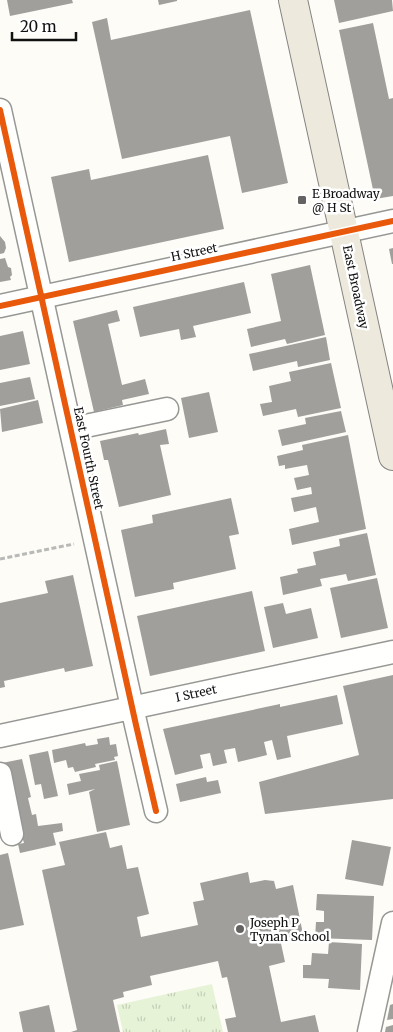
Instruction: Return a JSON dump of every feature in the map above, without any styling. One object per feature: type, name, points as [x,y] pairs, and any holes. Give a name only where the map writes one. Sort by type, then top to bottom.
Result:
[{"type":"main road","name":"East Broadway","points":[[293,0],[393,456]]},
{"type":"street","name":"East Fourth Street","points":[[0,110],[156,811]]},
{"type":"street","name":"H Street","points":[[0,306],[393,221]]},
{"type":"street","points":[[72,429],[167,409]]},
{"type":"street","name":"I Street","points":[[0,736],[393,652]]},
{"type":"street","points":[[0,774],[12,834]]},
{"type":"street","points":[[369,1032],[393,923]]},
{"type":"path","points":[[0,559],[74,544]]},
{"type":"green space","points":[[212,984],[223,1032],[123,1032],[117,1005]]},
{"type":"building","points":[[7,0],[72,0],[73,3],[10,16]]},
{"type":"building","points":[[158,0],[177,0],[177,1],[159,5]]},
{"type":"building","points":[[334,0],[392,0],[393,11],[339,23]]},
{"type":"building","points":[[250,10],[288,183],[242,193],[230,136],[122,159],[92,22],[107,18],[111,40]]},
{"type":"building","points":[[373,23],[389,99],[393,98],[393,196],[375,199],[339,30]]},
{"type":"building","points":[[208,155],[224,229],[69,262],[51,177],[89,169],[91,180]]},
{"type":"building","points":[[0,236],[5,242],[6,248],[4,253],[0,254]]},
{"type":"building","points":[[393,248],[393,264],[392,264],[389,249]]},
{"type":"building","points":[[5,258],[8,267],[11,268],[11,280],[0,282],[0,259]]},
{"type":"building","points":[[310,265],[325,335],[287,344],[285,339],[251,347],[247,329],[281,321],[271,274]]},
{"type":"building","points":[[244,282],[251,313],[193,326],[196,337],[181,340],[179,329],[140,337],[133,307]]},
{"type":"building","points":[[117,310],[120,321],[108,324],[122,385],[145,379],[149,394],[122,400],[123,405],[94,412],[73,321]]},
{"type":"building","points":[[23,331],[30,364],[0,370],[0,336]]},
{"type":"building","points":[[326,337],[330,360],[298,367],[297,361],[253,371],[249,354]]},
{"type":"building","points":[[331,363],[341,408],[298,417],[296,409],[263,416],[260,404],[272,402],[269,386],[291,381],[289,372]]},
{"type":"building","points":[[30,377],[35,399],[0,406],[0,383]]},
{"type":"building","points":[[209,392],[218,432],[189,438],[181,398]]},
{"type":"building","points":[[38,400],[43,423],[2,432],[0,409]]},
{"type":"building","points":[[341,411],[346,432],[282,446],[278,430],[306,424],[305,418]]},
{"type":"building","points":[[166,429],[169,444],[160,445],[171,495],[119,507],[108,460],[104,460],[100,441]]},
{"type":"building","points":[[348,435],[366,529],[292,545],[289,529],[319,522],[316,507],[294,512],[291,498],[312,494],[311,487],[297,490],[294,478],[309,475],[307,465],[285,469],[285,465],[279,466],[277,456],[303,450],[302,445]]},
{"type":"building","points":[[231,498],[239,534],[229,536],[236,569],[173,583],[174,589],[135,597],[121,530],[153,523],[152,515]]},
{"type":"building","points":[[367,533],[376,575],[348,581],[346,574],[320,579],[322,586],[283,595],[280,577],[298,573],[297,569],[316,565],[313,552],[340,546],[339,539]]},
{"type":"building","points":[[73,575],[93,666],[65,672],[64,668],[4,681],[5,687],[0,688],[0,603],[48,593],[45,581]]},
{"type":"building","points":[[377,578],[388,628],[341,638],[330,588]]},
{"type":"building","points":[[252,591],[265,651],[150,676],[137,616]]},
{"type":"building","points":[[283,603],[286,614],[311,608],[318,638],[273,648],[264,607]]},
{"type":"building","points":[[393,675],[393,799],[265,814],[259,782],[359,755],[343,686]]},
{"type":"building","points":[[337,695],[343,724],[287,736],[291,757],[277,760],[272,740],[264,742],[267,755],[238,762],[235,748],[224,750],[227,763],[213,766],[210,753],[200,755],[203,768],[175,775],[163,729],[280,704],[280,707]]},
{"type":"building","points":[[109,737],[110,745],[116,744],[118,756],[114,757],[115,760],[95,764],[96,767],[75,772],[73,767],[68,768],[66,760],[54,763],[52,750],[85,743],[86,746],[98,744],[97,739]]},
{"type":"building","points":[[48,751],[58,796],[44,799],[41,784],[35,785],[29,755]]},
{"type":"building","points":[[22,759],[31,797],[28,798],[32,815],[36,814],[38,826],[62,823],[63,831],[53,833],[56,845],[20,853],[18,844],[24,843],[2,763]]},
{"type":"building","points":[[117,761],[130,825],[97,832],[89,792],[95,789],[69,795],[67,784],[81,781],[79,774],[100,770],[99,765]]},
{"type":"building","points":[[206,777],[207,782],[218,780],[221,793],[180,802],[176,784]]},
{"type":"building","name":"Joseph P Tynan School","points":[[106,832],[110,848],[122,845],[127,869],[138,867],[149,914],[137,917],[141,937],[198,925],[193,902],[204,900],[200,883],[248,872],[250,883],[265,880],[274,881],[276,889],[293,885],[303,934],[280,939],[285,962],[269,966],[281,1022],[315,1015],[319,1032],[228,1032],[225,1019],[236,1017],[227,977],[222,978],[218,961],[150,976],[152,985],[123,992],[124,997],[113,1000],[120,1032],[71,1032],[77,1030],[42,870],[65,865],[59,842]]},
{"type":"building","points":[[352,840],[391,847],[383,886],[345,879]]},
{"type":"building","points":[[8,853],[24,925],[0,930],[0,855]]},
{"type":"building","points":[[317,894],[374,896],[372,940],[315,938],[316,922],[324,922],[324,911],[316,910]]},
{"type":"building","points":[[329,942],[362,944],[360,990],[328,988],[329,979],[303,978],[303,965],[311,965],[312,953],[328,954]]},
{"type":"building","points":[[393,1004],[393,1019],[387,1020],[390,1005]]},
{"type":"building","points":[[49,1005],[55,1032],[23,1032],[19,1012]]},
{"type":"building","points":[[393,1025],[393,1032],[385,1032],[386,1027]]},
{"type":"cycle path","points":[[0,110],[156,811]]},
{"type":"cycle path","points":[[0,306],[393,221]]},
{"type":"place","name":"E Broadway @ H St","points":[[302,200]]},
{"type":"place","name":"Joseph P Tynan School","points":[[240,929]]}]
